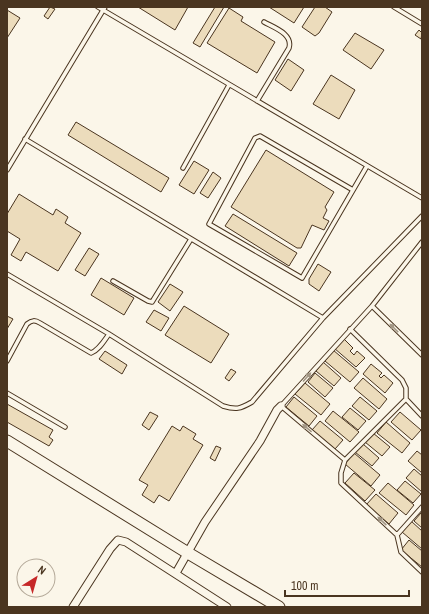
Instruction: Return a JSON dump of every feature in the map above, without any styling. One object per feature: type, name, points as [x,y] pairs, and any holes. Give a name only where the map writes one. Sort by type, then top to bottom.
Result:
[{"type":"main road","points":[[7,441],[266,602],[279,607]]},
{"type":"street","points":[[176,573],[205,522],[260,441],[281,406]]},
{"type":"street","points":[[73,607],[110,549],[118,540],[126,542],[227,607]]},
{"type":"lane","points":[[98,7],[104,9],[257,102],[422,198]]},
{"type":"lane","points":[[394,7],[422,24]]},
{"type":"lane","points":[[7,170],[104,9]]},
{"type":"lane","points":[[257,102],[289,48],[291,42],[284,34],[264,22]]},
{"type":"lane","points":[[183,168],[229,85]]},
{"type":"lane","points":[[353,190],[260,136],[255,138],[209,224],[302,278],[367,166]]},
{"type":"lane","points":[[25,139],[323,318]]},
{"type":"lane","points":[[7,274],[108,334],[223,406],[234,409],[243,408],[252,402],[323,318],[422,216]]},
{"type":"lane","points":[[113,281],[148,302],[152,302],[191,239]]},
{"type":"lane","points":[[345,460],[281,406],[372,306],[422,242]]},
{"type":"lane","points":[[372,306],[422,355]]},
{"type":"lane","points":[[7,361],[30,321],[35,320],[91,353],[99,348],[108,334]]},
{"type":"lane","points":[[350,329],[402,380],[406,388],[406,399],[422,416]]},
{"type":"lane","points":[[7,393],[65,427]]},
{"type":"lane","points":[[406,399],[345,460],[341,473],[341,483],[397,535],[402,552],[422,572]]},
{"type":"lane","points":[[397,535],[422,507]]},
{"type":"building","points":[[50,7],[55,9],[48,19],[44,16]]},
{"type":"building","points":[[138,7],[188,7],[175,30]]},
{"type":"building","points":[[215,7],[224,7],[200,47],[193,43]]},
{"type":"building","points":[[269,7],[304,7],[294,23]]},
{"type":"building","points":[[315,7],[325,7],[332,12],[319,33],[315,36],[302,27]]},
{"type":"building","points":[[229,8],[243,17],[241,21],[275,42],[257,73],[207,43]]},
{"type":"building","points":[[7,10],[20,18],[7,38]]},
{"type":"building","points":[[419,30],[422,33],[421,39],[415,35]]},
{"type":"building","points":[[355,33],[384,50],[371,69],[343,50]]},
{"type":"building","points":[[288,59],[304,70],[291,91],[275,80]]},
{"type":"building","points":[[331,75],[355,90],[339,119],[313,104]]},
{"type":"building","points":[[76,122],[169,178],[161,192],[68,135]]},
{"type":"building","points":[[266,150],[334,192],[325,207],[327,210],[323,218],[329,221],[324,230],[312,225],[301,248],[297,248],[231,207]]},
{"type":"building","points":[[194,161],[209,170],[194,194],[179,185]]},
{"type":"building","points":[[213,172],[221,178],[208,198],[200,193]]},
{"type":"building","points":[[19,194],[53,215],[56,209],[68,217],[65,223],[81,233],[58,271],[26,252],[21,261],[11,255],[20,239],[7,231],[7,214]]},
{"type":"building","points":[[233,214],[297,253],[289,266],[225,226]]},
{"type":"building","points":[[89,248],[99,254],[85,276],[75,270]]},
{"type":"building","points":[[318,264],[331,272],[319,291],[309,284],[309,279]]},
{"type":"building","points":[[101,278],[134,298],[124,315],[91,295]]},
{"type":"building","points":[[170,284],[183,292],[170,311],[158,302]]},
{"type":"building","points":[[184,306],[229,334],[211,363],[165,335]]},
{"type":"building","points":[[154,310],[169,318],[161,331],[146,322]]},
{"type":"building","points":[[7,316],[13,319],[7,329]]},
{"type":"building","points":[[343,338],[353,348],[350,351],[354,355],[357,351],[365,358],[356,367],[334,348]]},
{"type":"building","points":[[333,350],[359,372],[350,382],[325,361]]},
{"type":"building","points":[[105,351],[127,365],[122,374],[99,359]]},
{"type":"building","points":[[323,362],[341,378],[334,386],[316,371]]},
{"type":"building","points":[[371,364],[382,373],[379,376],[381,378],[384,375],[393,383],[385,393],[363,374]]},
{"type":"building","points":[[231,369],[236,372],[229,381],[225,378]]},
{"type":"building","points":[[315,373],[333,388],[325,397],[308,382]]},
{"type":"building","points":[[363,378],[387,399],[379,409],[354,388]]},
{"type":"building","points":[[305,383],[330,404],[321,415],[295,394]]},
{"type":"building","points":[[294,397],[317,416],[309,426],[286,407]]},
{"type":"building","points":[[360,397],[377,411],[369,420],[352,406]]},
{"type":"building","points":[[7,404],[53,430],[49,437],[53,440],[49,446],[7,422]]},
{"type":"building","points":[[350,408],[366,421],[358,430],[342,417]]},
{"type":"building","points":[[333,411],[359,432],[350,442],[325,421]]},
{"type":"building","points":[[150,412],[158,416],[149,430],[142,425]]},
{"type":"building","points":[[400,412],[421,430],[412,440],[391,422]]},
{"type":"building","points":[[320,421],[343,440],[335,449],[312,430]]},
{"type":"building","points":[[386,422],[410,443],[402,453],[377,433]]},
{"type":"building","points":[[172,426],[180,431],[183,426],[196,434],[193,439],[203,445],[169,501],[159,495],[154,503],[142,495],[148,485],[139,480]]},
{"type":"building","points":[[373,433],[390,447],[382,456],[365,442]]},
{"type":"building","points":[[363,444],[379,458],[372,466],[355,452]]},
{"type":"building","points":[[216,446],[221,448],[215,461],[210,458]]},
{"type":"building","points":[[417,451],[422,455],[422,473],[408,461]]},
{"type":"building","points":[[354,453],[380,475],[371,486],[345,464]]},
{"type":"building","points":[[414,469],[422,476],[422,492],[406,478]]},
{"type":"building","points":[[354,473],[375,490],[365,501],[345,483]]},
{"type":"building","points":[[405,481],[421,494],[413,503],[397,490]]},
{"type":"building","points":[[388,483],[414,505],[406,515],[379,493]]},
{"type":"building","points":[[376,494],[398,513],[389,524],[366,505]]},
{"type":"building","points":[[421,513],[422,514],[422,528],[414,521]]},
{"type":"building","points":[[411,521],[422,531],[422,549],[402,532]]},
{"type":"building","points":[[409,540],[422,551],[422,567],[401,550]]}]
